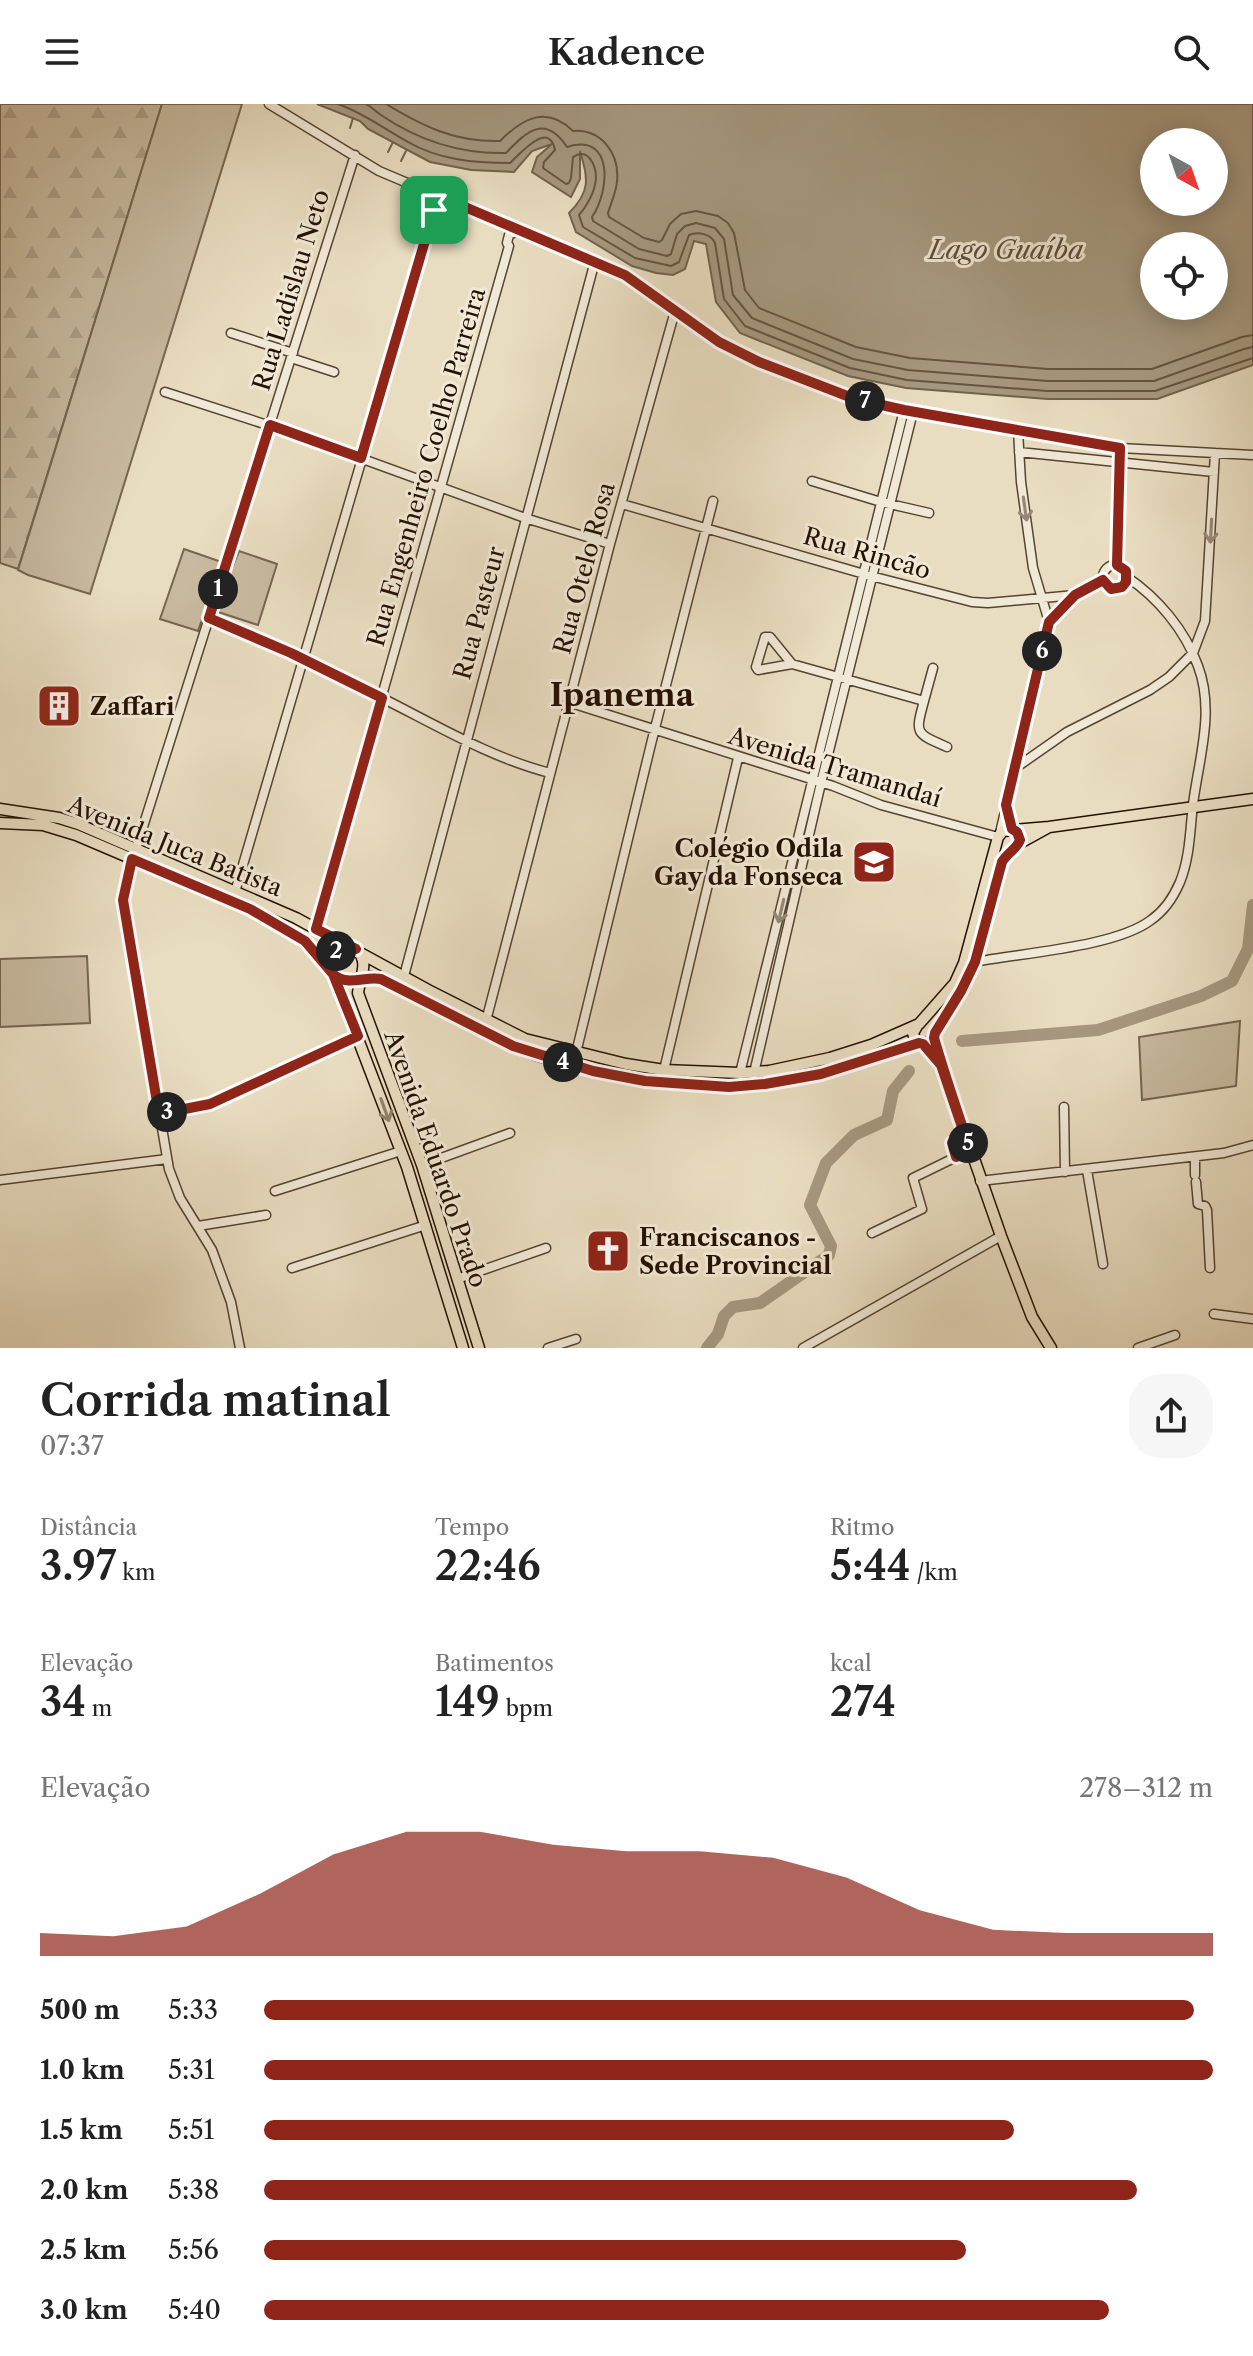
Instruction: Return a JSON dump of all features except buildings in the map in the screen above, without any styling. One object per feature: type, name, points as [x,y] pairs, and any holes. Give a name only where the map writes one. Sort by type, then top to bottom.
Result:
[{"type":"main road","points":[[941,1065],[914,1037],[918,1025],[955,983],[964,963],[999,837],[1006,829],[1049,827],[1253,799]]},
{"type":"main road","name":"Avenida Juca Batista","points":[[0,809],[68,821],[250,909],[305,941],[333,974]]},
{"type":"main road","name":"Avenida Juca Batista","points":[[0,823],[43,825],[134,854],[235,892],[356,949],[486,1021],[525,1039],[576,1053],[664,1070],[754,1073],[830,1058],[918,1025]]},
{"type":"main road","points":[[356,949],[346,947],[336,951],[330,959],[333,974],[346,982],[371,977],[390,983],[513,1046],[593,1071],[645,1081],[729,1087],[765,1084],[821,1074],[927,1044],[961,991],[975,962],[1002,862],[1015,847],[1049,827]]},
{"type":"main road","points":[[1013,830],[1019,836],[1015,847]]},
{"type":"main road","points":[[999,837],[1003,849],[1015,847]]},
{"type":"main road","name":"Avenida Eduardo Prado","points":[[356,949],[364,962],[358,993],[422,1165],[479,1348]]},
{"type":"main road","name":"Avenida Eduardo Prado","points":[[333,974],[401,1151],[463,1348]]},
{"type":"main road","points":[[918,1025],[931,1026],[980,1181],[1032,1317],[1051,1348]]},
{"type":"main road","points":[[433,1249],[443,1249],[450,1259]]},
{"type":"street","points":[[269,104],[379,171],[625,275],[719,342],[759,362],[855,399],[1120,448],[1253,455]]},
{"type":"street","name":"Rua Ladislau Neto","points":[[240,1348],[231,1302],[212,1250],[180,1198],[167,1159],[123,900],[134,854],[355,155]]},
{"type":"street","points":[[235,892],[439,196]]},
{"type":"street","name":"Rua Engenheiro Coelho Parreira","points":[[316,929],[442,488],[509,246],[509,235],[514,230]]},
{"type":"street","name":"Rua Pasteur","points":[[404,976],[595,261]]},
{"type":"street","name":"Rua Otelo Rosa","points":[[486,1021],[610,544],[675,311]]},
{"type":"street","points":[[231,333],[334,372]]},
{"type":"street","points":[[165,392],[270,425],[525,518],[610,544]]},
{"type":"street","points":[[740,1073],[788,879],[817,782],[909,411]]},
{"type":"street","points":[[999,837],[1049,622],[1033,568],[1018,431]]},
{"type":"street","points":[[1117,565],[1120,448]]},
{"type":"street","points":[[1019,452],[1214,472]]},
{"type":"street","points":[[1014,769],[1067,732],[1150,690],[1169,677],[1193,653],[1205,621],[1215,453]]},
{"type":"street","points":[[812,481],[929,513]]},
{"type":"street","points":[[576,1053],[713,501]]},
{"type":"street","name":"Rua Rincão","points":[[622,504],[972,602],[1075,595],[1103,580]]},
{"type":"street","points":[[1117,565],[1126,571],[1127,577],[1122,587],[1111,589],[1103,580],[1106,569],[1117,565]]},
{"type":"street","points":[[975,962],[1108,939],[1135,930],[1153,919],[1171,899],[1180,882],[1187,856],[1204,741],[1206,705],[1193,653],[1165,610],[1145,589],[1127,577]]},
{"type":"street","points":[[1049,622],[1075,595]]},
{"type":"street","points":[[209,618],[466,740],[510,760],[550,773]]},
{"type":"street","points":[[792,664],[766,636],[757,670],[792,664],[924,701]]},
{"type":"street","points":[[933,668],[917,726],[924,737],[947,747]]},
{"type":"street","name":"Avenida Tramandaí","points":[[568,702],[881,805],[999,837]]},
{"type":"street","points":[[664,1070],[738,758]]},
{"type":"street","points":[[754,1073],[799,881],[817,782]]},
{"type":"street","points":[[1006,805],[1013,830]]},
{"type":"street","points":[[788,879],[799,881]]},
{"type":"street","points":[[767,969],[778,971]]},
{"type":"street","points":[[159,1114],[210,1104],[358,1036]]},
{"type":"street","points":[[1064,1107],[1065,1172]]},
{"type":"street","points":[[422,1165],[510,1133]]},
{"type":"street","points":[[956,1157],[952,1143],[965,1136]]},
{"type":"street","points":[[980,1181],[1195,1157],[1253,1145]]},
{"type":"street","points":[[275,1191],[401,1151]]},
{"type":"street","points":[[872,1233],[922,1209],[913,1178],[971,1152]]},
{"type":"street","points":[[1195,1157],[1198,1204],[1207,1210],[1210,1268]]},
{"type":"street","points":[[0,1180],[167,1159]]},
{"type":"street","points":[[1087,1170],[1103,1264]]},
{"type":"street","points":[[198,1226],[266,1215]]},
{"type":"street","points":[[292,1268],[426,1225]]},
{"type":"street","points":[[803,1348],[1001,1236]]},
{"type":"street","points":[[457,1279],[546,1248]]},
{"type":"street","points":[[1214,1314],[1253,1319]]},
{"type":"street","points":[[1138,1348],[1175,1335]]},
{"type":"street","points":[[548,1348],[576,1339]]},
{"type":"green space","points":[[0,104],[162,104],[18,569],[0,563]]},
{"type":"green space","points":[[162,104],[242,104],[90,594],[18,570]]},
{"type":"green space","points":[[184,549],[233,566],[239,551],[277,564],[258,625],[206,608],[198,631],[160,619]]},
{"type":"green space","points":[[87,956],[90,1023],[0,1027],[0,959]]},
{"type":"green space","points":[[1240,1021],[1236,1086],[1142,1100],[1139,1037]]},
{"type":"water","name":"Lago Guaíba","points":[[317,104],[1253,104],[1253,365],[1157,399],[1047,399],[906,388],[848,376],[740,333],[716,302],[706,244],[694,241],[685,269],[673,275],[632,266],[576,232],[569,213],[581,198],[586,184],[580,151],[580,179],[571,197],[532,172],[537,157],[552,144],[532,151],[514,172],[471,170],[430,162],[368,129],[360,121]]},
{"type":"waterway","points":[[350,128],[353,118]]},
{"type":"waterway","points":[[388,152],[393,142]]},
{"type":"waterway","points":[[401,161],[406,151]]},
{"type":"waterway","points":[[962,1041],[1098,1030],[1201,996],[1232,981],[1248,949],[1253,905]]},
{"type":"waterway","points":[[707,1348],[718,1334],[724,1316],[733,1307],[760,1303],[829,1255],[831,1246],[810,1205],[826,1163],[854,1135],[887,1120],[893,1091],[909,1071]]},
{"type":"place","name":"Zaffari","points":[[59,706]]},
{"type":"place","name":"Colégio Odila Gay da Fonseca","points":[[874,862]]},
{"type":"place","name":"Franciscanos - Sede Provincial","points":[[608,1251]]},
{"type":"district","name":"Ipanema","points":[[622,694]]},
{"type":"route","points":[[434,210],[361,458],[270,425],[209,618],[291,653],[382,698],[316,929],[356,949],[346,947],[336,951],[330,959],[333,974],[305,941],[250,909],[132,859],[123,900],[159,1114],[210,1104],[358,1036],[333,974],[346,982],[371,977],[381,979],[513,1046],[593,1071],[645,1081],[729,1087],[765,1084],[821,1074],[923,1044],[941,1065],[965,1136],[952,1143],[953,1152],[956,1157],[971,1152],[941,1065],[935,1033],[975,962],[1002,862],[1020,840],[1012,829],[1006,805],[1049,622],[1075,595],[1103,580],[1111,589],[1122,587],[1126,582],[1126,571],[1117,565],[1120,448],[855,399],[759,362],[719,342],[625,275],[595,261],[439,196],[434,210]]}]
